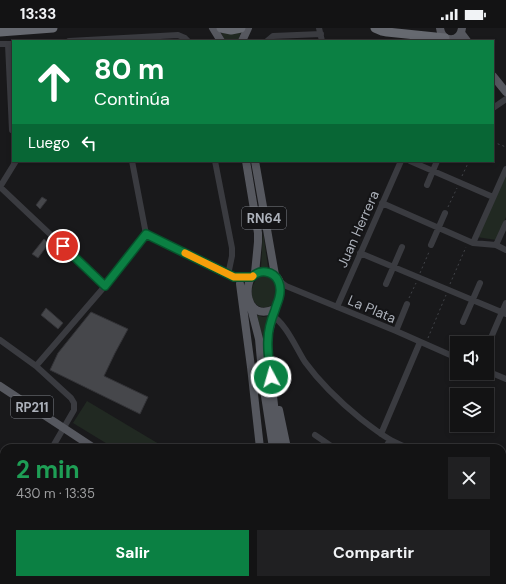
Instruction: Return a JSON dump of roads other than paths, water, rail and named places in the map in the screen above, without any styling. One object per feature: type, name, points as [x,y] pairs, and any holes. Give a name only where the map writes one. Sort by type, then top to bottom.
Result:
[{"type":"highway","points":[[0,32],[53,28]]},
{"type":"highway","points":[[221,28],[231,30],[241,28]]},
{"type":"highway","points":[[375,28],[382,32],[455,37]]},
{"type":"main road","points":[[213,28],[220,40]]},
{"type":"main road","points":[[242,40],[248,28]]},
{"type":"main road","points":[[440,28],[441,33],[455,37]]},
{"type":"main road","points":[[494,77],[506,92]]},
{"type":"main road","name":"RN64","points":[[246,162],[258,233],[253,275],[248,287],[249,301]]},
{"type":"main road","name":"RN64","points":[[255,162],[280,292],[274,313]]},
{"type":"main road","points":[[253,275],[268,272],[277,278]]},
{"type":"main road","points":[[240,284],[260,444]]},
{"type":"main road","points":[[249,301],[257,311],[274,313],[268,332],[273,444]]},
{"type":"main road","points":[[249,301],[259,339],[263,383],[272,424],[279,444]]},
{"type":"main road","points":[[271,377],[286,444]]},
{"type":"main road","points":[[263,383],[261,420],[264,444]]},
{"type":"main road","name":"RP211","points":[[0,386],[88,444]]},
{"type":"street","points":[[268,40],[273,36],[320,31]]},
{"type":"street","points":[[109,40],[178,35],[187,40]]},
{"type":"street","points":[[0,44],[10,44],[12,101]]},
{"type":"street","points":[[494,107],[506,99]]},
{"type":"street","points":[[15,162],[0,187],[105,286]]},
{"type":"street","points":[[36,366],[105,286],[146,234],[132,162]]},
{"type":"street","points":[[215,162],[232,248],[231,276]]},
{"type":"street","name":"Juan Herrera","points":[[337,307],[401,162]]},
{"type":"street","points":[[412,162],[493,197]]},
{"type":"street","points":[[427,185],[437,162]]},
{"type":"street","points":[[473,243],[506,169]]},
{"type":"street","points":[[382,203],[473,243],[496,244],[506,250]]},
{"type":"street","points":[[432,245],[445,213]]},
{"type":"street","points":[[496,244],[506,222]]},
{"type":"street","points":[[146,234],[231,276],[240,284],[249,301]]},
{"type":"street","points":[[386,284],[402,248]]},
{"type":"street","points":[[360,253],[504,313]]},
{"type":"street","points":[[231,276],[253,275]]},
{"type":"street","name":"La Plata","points":[[277,278],[286,286],[450,355]]},
{"type":"street","points":[[463,322],[480,283]]},
{"type":"street","points":[[492,336],[504,313],[506,303]]},
{"type":"street","points":[[396,331],[407,304]]},
{"type":"street","points":[[274,313],[305,362],[330,392],[342,404],[380,434],[399,444]]},
{"type":"street","points":[[0,340],[36,366],[71,398],[74,403],[74,410],[54,444]]},
{"type":"street","points":[[380,434],[420,342]]},
{"type":"street","points":[[494,374],[506,379]]},
{"type":"street","points":[[316,435],[328,444]]},
{"type":"street","points":[[388,444],[390,440]]}]
